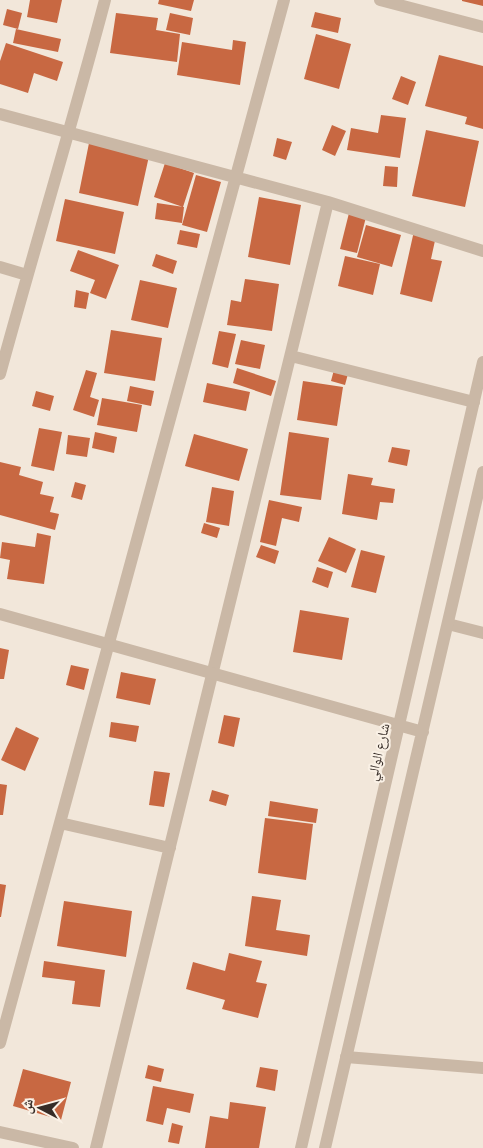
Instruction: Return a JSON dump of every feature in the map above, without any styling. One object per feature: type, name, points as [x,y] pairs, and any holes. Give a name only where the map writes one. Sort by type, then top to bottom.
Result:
[{"type":"street","points":[[0,374],[106,0]]},
{"type":"street","points":[[0,1043],[284,0]]},
{"type":"street","points":[[380,0],[483,27]]},
{"type":"street","points":[[0,114],[328,202],[483,251]]},
{"type":"street","points":[[96,1148],[328,202]]},
{"type":"street","points":[[0,267],[27,275]]},
{"type":"street","points":[[291,356],[474,402]]},
{"type":"street","name":"شارع الوالي","points":[[300,1148],[483,362]]},
{"type":"street","points":[[325,1148],[483,472]]},
{"type":"street","points":[[0,614],[423,732]]},
{"type":"street","points":[[448,624],[483,633]]},
{"type":"street","points":[[60,823],[170,848]]},
{"type":"street","points":[[346,1057],[483,1068]]},
{"type":"street","points":[[0,1132],[73,1148]]},
{"type":"building","points":[[30,0],[62,0],[57,23],[27,17]]},
{"type":"building","points":[[159,0],[194,0],[191,11],[158,4]]},
{"type":"building","points":[[483,0],[483,6],[462,1]]},
{"type":"building","points":[[7,9],[22,13],[18,29],[3,25]]},
{"type":"building","points":[[315,12],[341,18],[338,33],[311,27]]},
{"type":"building","points":[[116,13],[158,18],[156,30],[180,34],[177,62],[110,53]]},
{"type":"building","points":[[170,13],[193,18],[190,35],[166,30]]},
{"type":"building","points":[[16,29],[61,39],[58,52],[13,43]]},
{"type":"building","points":[[316,34],[351,44],[339,89],[304,79]]},
{"type":"building","points":[[233,40],[246,42],[240,85],[177,75],[182,42],[232,50]]},
{"type":"building","points":[[6,43],[63,62],[57,81],[34,73],[28,93],[0,84],[0,61]]},
{"type":"building","points":[[439,55],[483,66],[483,129],[465,124],[467,117],[425,106]]},
{"type":"building","points":[[401,76],[416,82],[408,105],[392,99]]},
{"type":"building","points":[[381,115],[406,118],[400,158],[347,150],[351,128],[378,133]]},
{"type":"building","points":[[332,125],[346,131],[335,156],[322,150]]},
{"type":"building","points":[[426,130],[479,141],[465,207],[412,196]]},
{"type":"building","points":[[277,138],[292,142],[286,160],[273,156]]},
{"type":"building","points":[[89,143],[149,156],[138,206],[79,193]]},
{"type":"building","points":[[165,163],[194,173],[183,207],[154,197]]},
{"type":"building","points":[[385,166],[398,167],[397,187],[383,186]]},
{"type":"building","points":[[196,175],[221,182],[207,232],[182,225]]},
{"type":"building","points":[[259,197],[301,205],[290,265],[248,257]]},
{"type":"building","points":[[65,199],[124,212],[115,254],[56,241]]},
{"type":"building","points":[[157,203],[184,207],[182,223],[155,219]]},
{"type":"building","points":[[349,213],[366,217],[357,253],[340,249]]},
{"type":"building","points":[[366,225],[401,235],[392,267],[357,257]]},
{"type":"building","points":[[180,230],[200,234],[197,248],[177,244]]},
{"type":"building","points":[[414,231],[436,236],[431,259],[442,261],[432,302],[400,294]]},
{"type":"building","points":[[78,250],[119,265],[106,299],[90,293],[95,280],[70,271]]},
{"type":"building","points":[[156,254],[177,261],[173,274],[152,266]]},
{"type":"building","points":[[345,256],[380,264],[373,295],[338,286]]},
{"type":"building","points":[[245,279],[279,284],[272,331],[227,325],[231,300],[241,302]]},
{"type":"building","points":[[140,280],[177,288],[168,328],[131,320]]},
{"type":"building","points":[[76,290],[89,293],[86,309],[74,307]]},
{"type":"building","points":[[111,330],[162,338],[155,381],[104,373]]},
{"type":"building","points":[[219,331],[236,334],[228,368],[212,364]]},
{"type":"building","points":[[241,340],[265,345],[260,369],[235,364]]},
{"type":"building","points":[[335,366],[349,370],[345,385],[331,381]]},
{"type":"building","points":[[237,368],[276,381],[271,396],[233,383]]},
{"type":"building","points":[[86,370],[97,373],[90,397],[99,400],[94,417],[73,410]]},
{"type":"building","points":[[303,381],[343,387],[337,426],[297,420]]},
{"type":"building","points":[[207,383],[250,392],[246,411],[203,402]]},
{"type":"building","points":[[130,386],[154,391],[151,406],[127,401]]},
{"type":"building","points":[[36,391],[54,396],[50,411],[32,406]]},
{"type":"building","points":[[102,398],[142,405],[137,432],[97,425]]},
{"type":"building","points":[[39,428],[62,432],[54,471],[31,466]]},
{"type":"building","points":[[95,432],[117,437],[114,453],[92,448]]},
{"type":"building","points":[[289,432],[329,438],[321,500],[280,495]]},
{"type":"building","points":[[194,434],[248,449],[239,481],[185,466]]},
{"type":"building","points":[[68,435],[90,438],[87,457],[66,454]]},
{"type":"building","points":[[392,447],[410,450],[407,466],[388,462]]},
{"type":"building","points":[[0,462],[21,467],[19,475],[43,482],[40,494],[54,497],[50,512],[59,514],[55,530],[0,515]]},
{"type":"building","points":[[348,474],[373,478],[371,485],[395,489],[393,503],[380,502],[377,520],[342,514]]},
{"type":"building","points":[[75,482],[86,485],[82,500],[71,497]]},
{"type":"building","points":[[212,487],[234,491],[229,526],[206,522]]},
{"type":"building","points":[[269,500],[302,507],[299,522],[282,518],[276,546],[260,542]]},
{"type":"building","points":[[204,523],[220,528],[217,538],[201,533]]},
{"type":"building","points":[[37,533],[51,536],[44,584],[7,579],[10,560],[0,558],[2,542],[35,547]]},
{"type":"building","points":[[329,537],[356,549],[346,573],[318,561]]},
{"type":"building","points":[[261,545],[279,551],[275,564],[256,557]]},
{"type":"building","points":[[361,550],[385,556],[376,593],[351,587]]},
{"type":"building","points":[[317,567],[333,572],[328,588],[312,582]]},
{"type":"building","points":[[300,610],[349,618],[342,660],[293,652]]},
{"type":"building","points":[[0,648],[9,650],[4,679],[0,679]]},
{"type":"building","points":[[71,665],[89,669],[84,690],[66,685]]},
{"type":"building","points":[[121,672],[156,679],[150,705],[116,698]]},
{"type":"building","points":[[224,715],[240,718],[234,747],[218,743]]},
{"type":"building","points":[[111,722],[139,726],[136,742],[109,737]]},
{"type":"building","points":[[16,727],[39,738],[25,771],[1,760]]},
{"type":"building","points":[[154,771],[170,773],[164,807],[149,805]]},
{"type":"building","points":[[0,784],[7,785],[3,815],[0,815]]},
{"type":"building","points":[[212,790],[229,795],[226,806],[209,801]]},
{"type":"building","points":[[270,801],[318,809],[316,823],[268,816]]},
{"type":"building","points":[[265,818],[313,824],[306,880],[258,873]]},
{"type":"building","points":[[0,884],[6,885],[1,917],[0,917]]},
{"type":"building","points":[[252,896],[281,900],[276,930],[310,935],[307,956],[245,946]]},
{"type":"building","points":[[64,901],[132,911],[126,957],[57,946]]},
{"type":"building","points":[[229,953],[262,961],[256,982],[267,984],[258,1018],[222,1009],[225,1000],[186,989],[193,962],[225,971]]},
{"type":"building","points":[[44,961],[105,970],[100,1007],[72,1004],[75,981],[42,977]]},
{"type":"building","points":[[148,1065],[164,1069],[161,1082],[145,1078]]},
{"type":"building","points":[[260,1067],[278,1070],[275,1091],[256,1087]]},
{"type":"building","points":[[23,1069],[71,1082],[61,1120],[13,1106]]},
{"type":"building","points":[[153,1086],[194,1094],[190,1113],[167,1108],[163,1125],[146,1121]]},
{"type":"building","points":[[230,1102],[266,1107],[259,1148],[205,1148],[210,1116],[228,1119]]},
{"type":"building","points":[[172,1123],[183,1126],[179,1144],[168,1142]]}]
